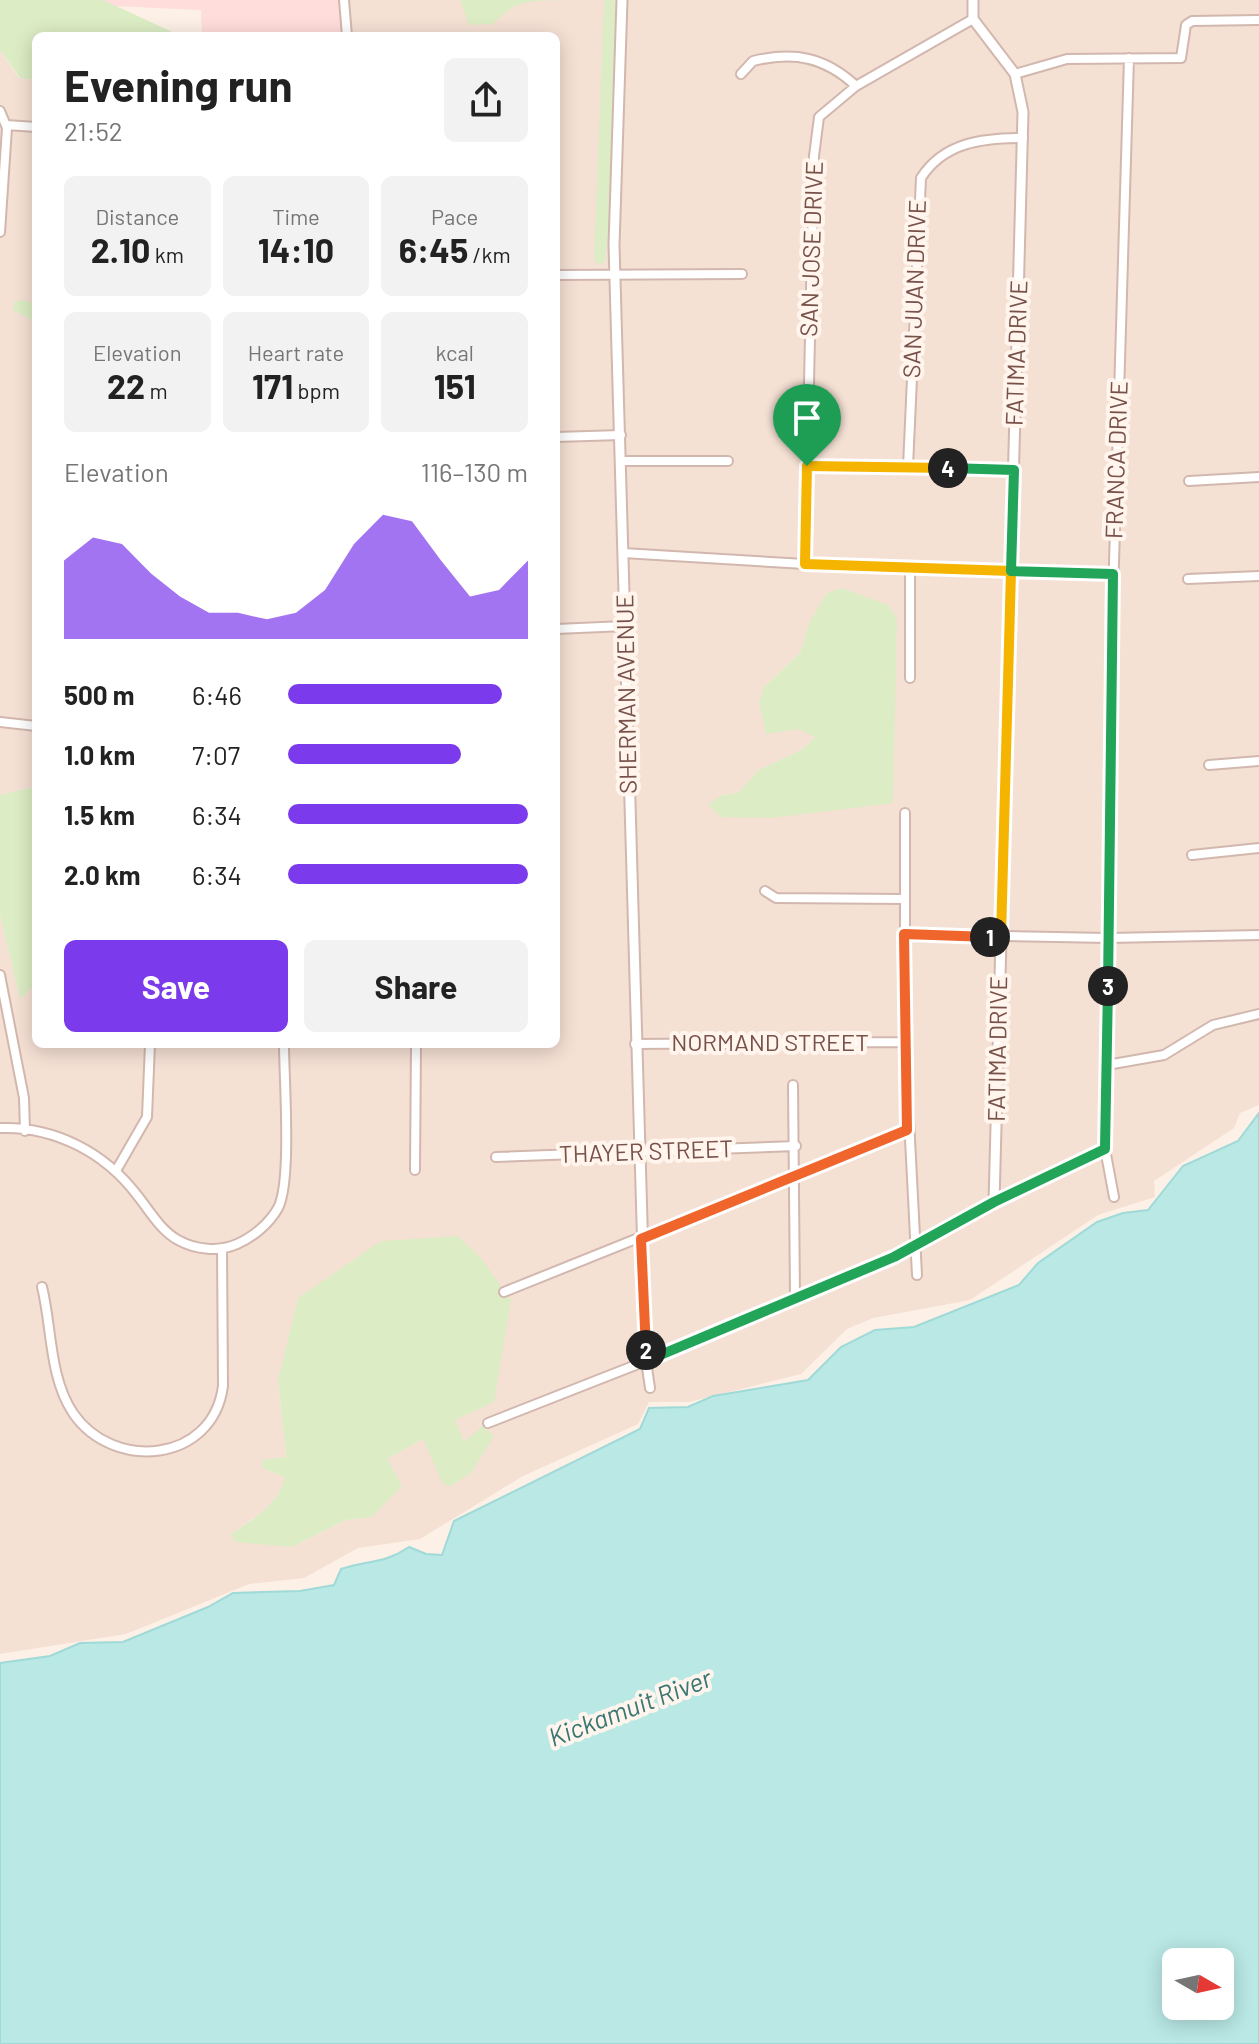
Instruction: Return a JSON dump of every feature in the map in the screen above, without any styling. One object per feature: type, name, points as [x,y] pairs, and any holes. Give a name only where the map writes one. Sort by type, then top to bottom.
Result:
[{"type":"street","points":[[344,0],[347,32]]},
{"type":"street","name":"SHERMAN AVENUE","points":[[622,0],[615,276],[623,461],[641,1239],[650,1388]]},
{"type":"street","points":[[973,0],[973,19]]},
{"type":"street","name":"FATIMA DRIVE","points":[[973,19],[1015,74],[1023,97],[994,1202]]},
{"type":"street","name":"SAN JOSE DRIVE","points":[[805,564],[814,156],[819,117],[856,86],[973,19]]},
{"type":"street","points":[[1015,74],[1067,59],[1181,58],[1186,25],[1192,21],[1259,20]]},
{"type":"street","points":[[741,74],[753,61],[774,56],[804,57],[830,64],[856,86]]},
{"type":"street","name":"FRANCA DRIVE","points":[[1114,1197],[1105,1149],[1113,574],[1129,58]]},
{"type":"street","points":[[0,111],[6,125],[0,232]]},
{"type":"street","points":[[6,125],[32,127]]},
{"type":"street","name":"SAN JUAN DRIVE","points":[[908,467],[921,178],[936,159],[962,145],[993,138],[1023,138]]},
{"type":"street","points":[[560,275],[742,274]]},
{"type":"street","points":[[560,437],[621,435]]},
{"type":"street","points":[[623,461],[728,461]]},
{"type":"street","points":[[807,466],[1014,470]]},
{"type":"street","points":[[1189,481],[1259,477]]},
{"type":"street","points":[[623,553],[805,564],[1113,574]]},
{"type":"street","points":[[910,567],[910,678]]},
{"type":"street","points":[[1188,579],[1259,576]]},
{"type":"street","points":[[560,629],[625,626]]},
{"type":"street","points":[[0,722],[32,726]]},
{"type":"street","points":[[1209,765],[1259,761]]},
{"type":"street","points":[[905,813],[907,1130],[917,1275]]},
{"type":"street","points":[[1192,855],[1259,848]]},
{"type":"street","points":[[765,891],[776,898],[904,899]]},
{"type":"street","points":[[904,934],[1108,938],[1259,935]]},
{"type":"street","points":[[0,975],[24,1098],[25,1131]]},
{"type":"street","points":[[1107,1065],[1164,1055],[1213,1025],[1259,1014]]},
{"type":"street","name":"NORMAND STREET","points":[[635,1044],[905,1042]]},
{"type":"street","points":[[117,1169],[147,1117],[150,1048]]},
{"type":"street","points":[[0,1128],[25,1131],[80,1146],[117,1169],[164,1229],[178,1241],[202,1248],[222,1248],[250,1239],[279,1207],[285,1159],[284,1048]]},
{"type":"street","points":[[415,1170],[416,1048]]},
{"type":"street","points":[[793,1085],[796,1146],[795,1296]]},
{"type":"street","points":[[504,1292],[907,1130]]},
{"type":"street","name":"THAYER STREET","points":[[496,1157],[796,1146]]},
{"type":"street","points":[[488,1423],[646,1361],[913,1247],[994,1202],[1105,1149]]},
{"type":"street","points":[[42,1287],[58,1376],[66,1401],[77,1418],[93,1434],[122,1447],[168,1449],[201,1434],[220,1408],[223,1386],[222,1248]]},
{"type":"shaded area","points":[[103,0],[339,0],[343,32],[202,32],[201,10],[114,6]]},
{"type":"shaded area","points":[[339,0],[1259,0],[1259,1105],[1240,1113],[1234,1128],[1154,1181],[1155,1197],[1098,1215],[970,1300],[873,1318],[847,1329],[801,1374],[689,1402],[649,1402],[638,1424],[523,1476],[420,1539],[358,1548],[304,1578],[249,1584],[126,1634],[0,1654],[0,914],[20,998],[32,988],[32,1048],[560,1048],[560,32],[343,32]],"holes":[[[810,621],[893,803],[709,806],[722,795],[738,793],[759,770],[803,749],[816,736],[799,729],[764,687],[800,653]],[[278,1380],[455,1420],[463,1443],[423,1439],[387,1459],[372,1517],[346,1520],[292,1547],[231,1534],[271,1506],[283,1486],[285,1477],[263,1468],[262,1461],[286,1457]]]},
{"type":"shaded area","points":[[0,50],[19,78],[32,80],[32,304],[15,302],[13,310],[32,320],[32,787],[0,795]]},
{"type":"green space","points":[[0,0],[103,0],[172,32],[32,32],[32,80],[20,78],[0,50]]},
{"type":"green space","points":[[460,0],[561,0],[523,3],[493,24],[469,25]]},
{"type":"green space","points":[[604,0],[615,0],[614,131],[605,262],[597,265],[594,258]]},
{"type":"green space","points":[[14,302],[32,303],[32,320],[13,310]]},
{"type":"green space","points":[[842,588],[888,605],[897,619],[893,803],[771,818],[721,817],[708,805],[722,795],[738,793],[759,770],[803,749],[815,737],[799,729],[766,734],[759,703],[764,687],[800,653],[810,621],[827,593]]},
{"type":"green space","points":[[32,787],[32,988],[20,999],[0,914],[0,795]]},
{"type":"green space","points":[[458,1236],[481,1258],[511,1300],[494,1402],[455,1420],[464,1442],[483,1426],[494,1436],[471,1473],[449,1487],[442,1482],[423,1439],[387,1459],[402,1486],[372,1517],[346,1520],[292,1547],[235,1542],[231,1534],[271,1504],[285,1477],[262,1468],[262,1460],[286,1457],[278,1380],[298,1298],[381,1241]]},
{"type":"water","name":"Kickamuit River","points":[[1259,1113],[1259,2044],[0,2044],[0,1663],[50,1656],[80,1643],[123,1642],[208,1607],[233,1593],[300,1591],[334,1585],[341,1569],[384,1559],[409,1547],[426,1554],[442,1555],[454,1521],[640,1429],[649,1408],[688,1407],[713,1396],[808,1380],[841,1347],[875,1330],[914,1327],[1019,1285],[1038,1263],[1097,1222],[1123,1213],[1148,1210],[1183,1166],[1238,1141]]},
{"type":"route","points":[[807,466],[805,564],[1011,571],[1001,937],[904,934],[907,1130],[641,1239],[646,1361],[894,1257],[994,1202],[1105,1149],[1113,574],[1011,571],[1014,470],[807,466]]}]
